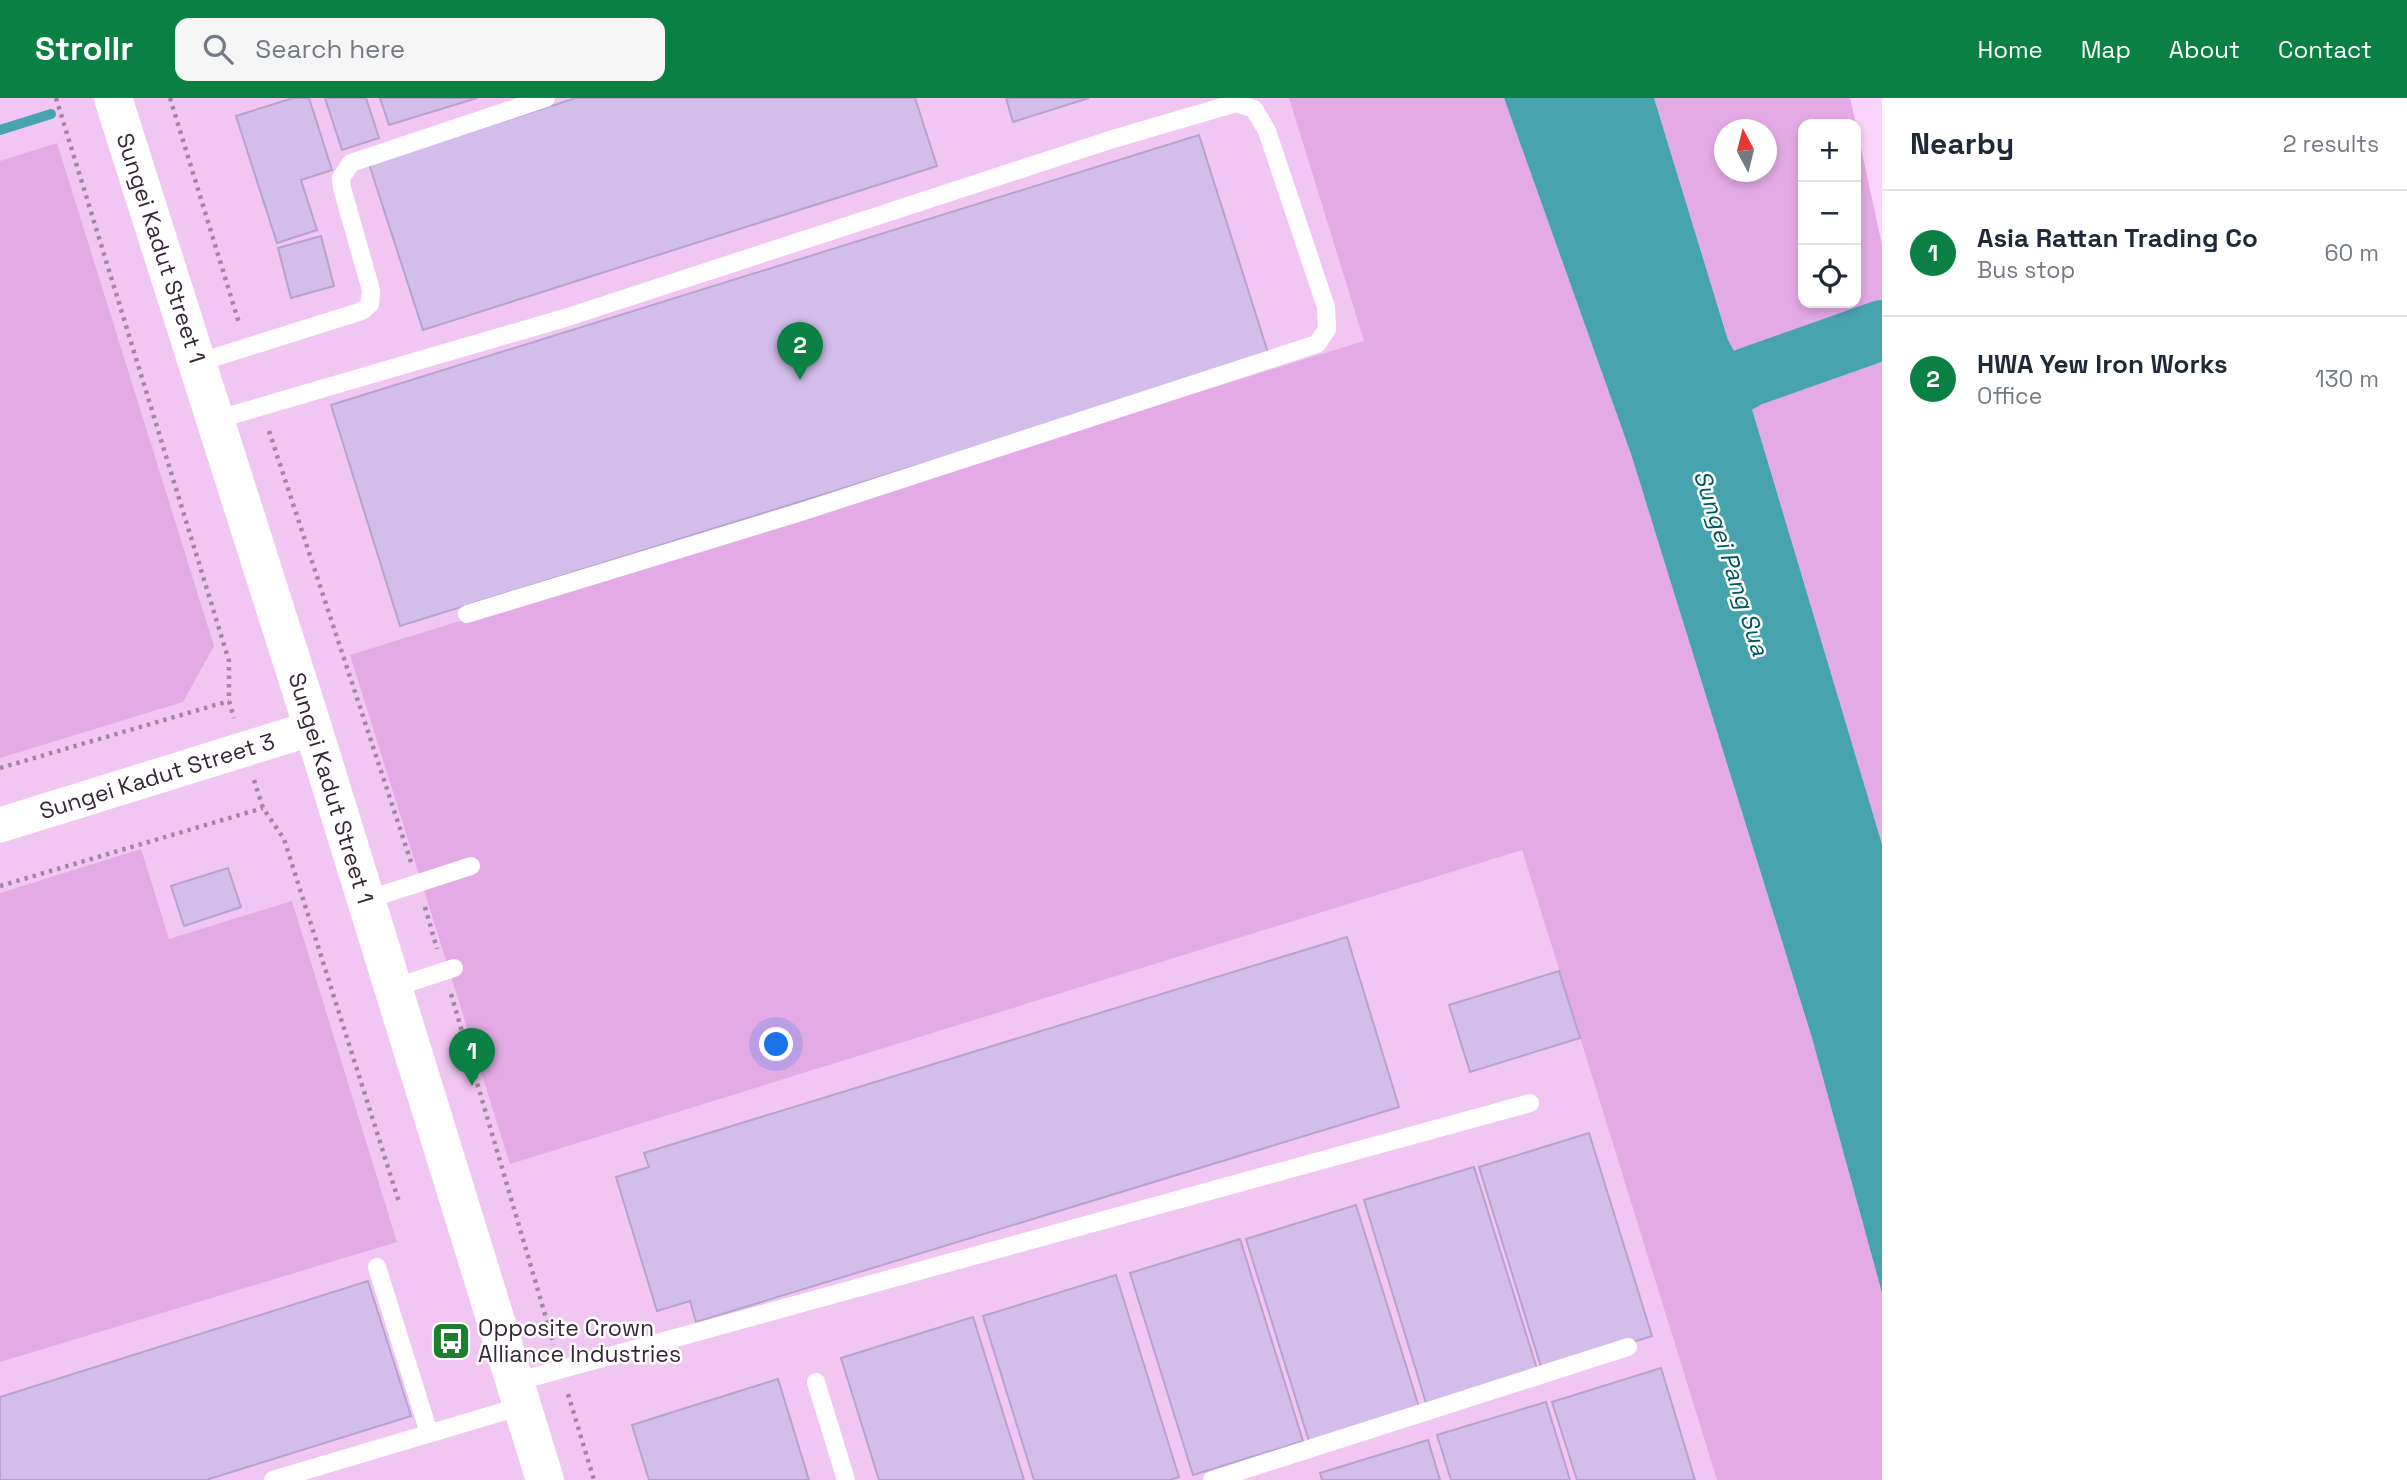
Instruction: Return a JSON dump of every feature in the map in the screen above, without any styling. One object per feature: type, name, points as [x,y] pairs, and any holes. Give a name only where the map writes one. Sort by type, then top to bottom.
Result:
[{"type":"street","name":"Sungei Kadut Street 1","points":[[113,98],[313,728],[545,1480]]},
{"type":"street","name":"Sungei Kadut Street 3","points":[[0,824],[313,728]]},
{"type":"lane","points":[[197,363],[362,311],[370,304],[371,290],[342,188],[341,178],[351,163],[546,98]]},
{"type":"lane","points":[[215,420],[568,317],[1113,139],[1236,103],[1254,109],[1267,131],[1326,307],[1327,329],[1317,344],[801,512],[467,614]]},
{"type":"lane","points":[[366,900],[471,866]]},
{"type":"lane","points":[[393,988],[449,970]]},
{"type":"lane","points":[[272,1480],[429,1433],[519,1394],[561,1369],[1530,1103]]},
{"type":"lane","points":[[377,1267],[429,1433]]},
{"type":"lane","points":[[1212,1480],[1628,1348]]},
{"type":"lane","points":[[816,1382],[846,1480]]},
{"type":"path","points":[[56,98],[229,661],[229,701],[244,750],[263,808],[284,839],[399,1202]]},
{"type":"path","points":[[170,98],[239,321],[237,336],[242,349]]},
{"type":"path","points":[[261,407],[449,970],[594,1480]]},
{"type":"path","points":[[0,768],[229,701]]},
{"type":"path","points":[[0,886],[263,808]]},
{"type":"shaded area","points":[[0,98],[1289,98],[1717,1480],[0,1480]]},
{"type":"shaded area","points":[[1289,98],[1504,98],[1631,454],[1812,1038],[1882,1293],[1882,1480],[1717,1480],[1522,850],[510,1164],[350,655],[1364,341]]},
{"type":"shaded area","points":[[1654,98],[1850,98],[1855,119],[1798,119],[1798,308],[1861,308],[1861,148],[1882,245],[1882,844],[1749,399],[1749,377],[1728,340]]},
{"type":"shaded area","points":[[57,143],[214,646],[183,702],[0,758],[0,161]]},
{"type":"shaded area","points":[[141,849],[169,939],[292,901],[397,1242],[0,1362],[0,893]]},
{"type":"water","name":"Sungei Pang Sua","points":[[1504,98],[1654,98],[1728,340],[1749,377],[1749,399],[1882,844],[1882,1293],[1812,1038],[1631,454]]},
{"type":"building","points":[[293,98],[309,98],[332,170],[301,180],[317,230],[277,243],[236,116]]},
{"type":"building","points":[[325,98],[366,98],[379,138],[342,150]]},
{"type":"building","points":[[380,98],[477,98],[389,125]]},
{"type":"building","points":[[576,98],[915,98],[937,166],[423,330],[369,164]]},
{"type":"building","points":[[1006,98],[1089,98],[1013,122]]},
{"type":"building","points":[[1199,135],[1269,356],[400,626],[331,405]]},
{"type":"building","points":[[321,236],[334,286],[291,298],[278,248]]},
{"type":"building","points":[[228,868],[241,907],[184,926],[171,886]]},
{"type":"building","points":[[1347,937],[1399,1107],[696,1322],[690,1301],[657,1311],[616,1177],[649,1167],[644,1153]]},
{"type":"building","points":[[1559,971],[1580,1038],[1470,1072],[1449,1005]]},
{"type":"building","points":[[1589,1133],[1652,1336],[1542,1370],[1479,1167]]},
{"type":"building","points":[[1474,1167],[1537,1369],[1426,1403],[1364,1200]]},
{"type":"building","points":[[1356,1205],[1419,1407],[1309,1441],[1246,1239]]},
{"type":"building","points":[[1240,1239],[1303,1441],[1193,1475],[1130,1273]]},
{"type":"building","points":[[1116,1275],[1179,1477],[1170,1480],[1034,1480],[983,1316]]},
{"type":"building","points":[[368,1281],[411,1416],[206,1480],[0,1480],[0,1397]]},
{"type":"building","points":[[973,1317],[1024,1480],[879,1480],[841,1358]]},
{"type":"building","points":[[1661,1368],[1695,1480],[1577,1480],[1552,1402]]},
{"type":"building","points":[[778,1379],[809,1480],[649,1480],[632,1425]]},
{"type":"building","points":[[1546,1402],[1570,1480],[1451,1480],[1437,1435]]},
{"type":"building","points":[[1428,1440],[1440,1480],[1322,1480],[1320,1473]]},
{"type":"waterway","points":[[0,130],[51,114]]},
{"type":"waterway","points":[[1680,403],[1731,387],[1749,377],[1882,330]]},
{"type":"place","name":"HWA Yew Iron Works","points":[[800,380]]},
{"type":"place","name":"Asia Rattan Trading Co","points":[[472,1086]]},
{"type":"place","name":"Opposite Crown Alliance Industries","points":[[451,1341]]}]
